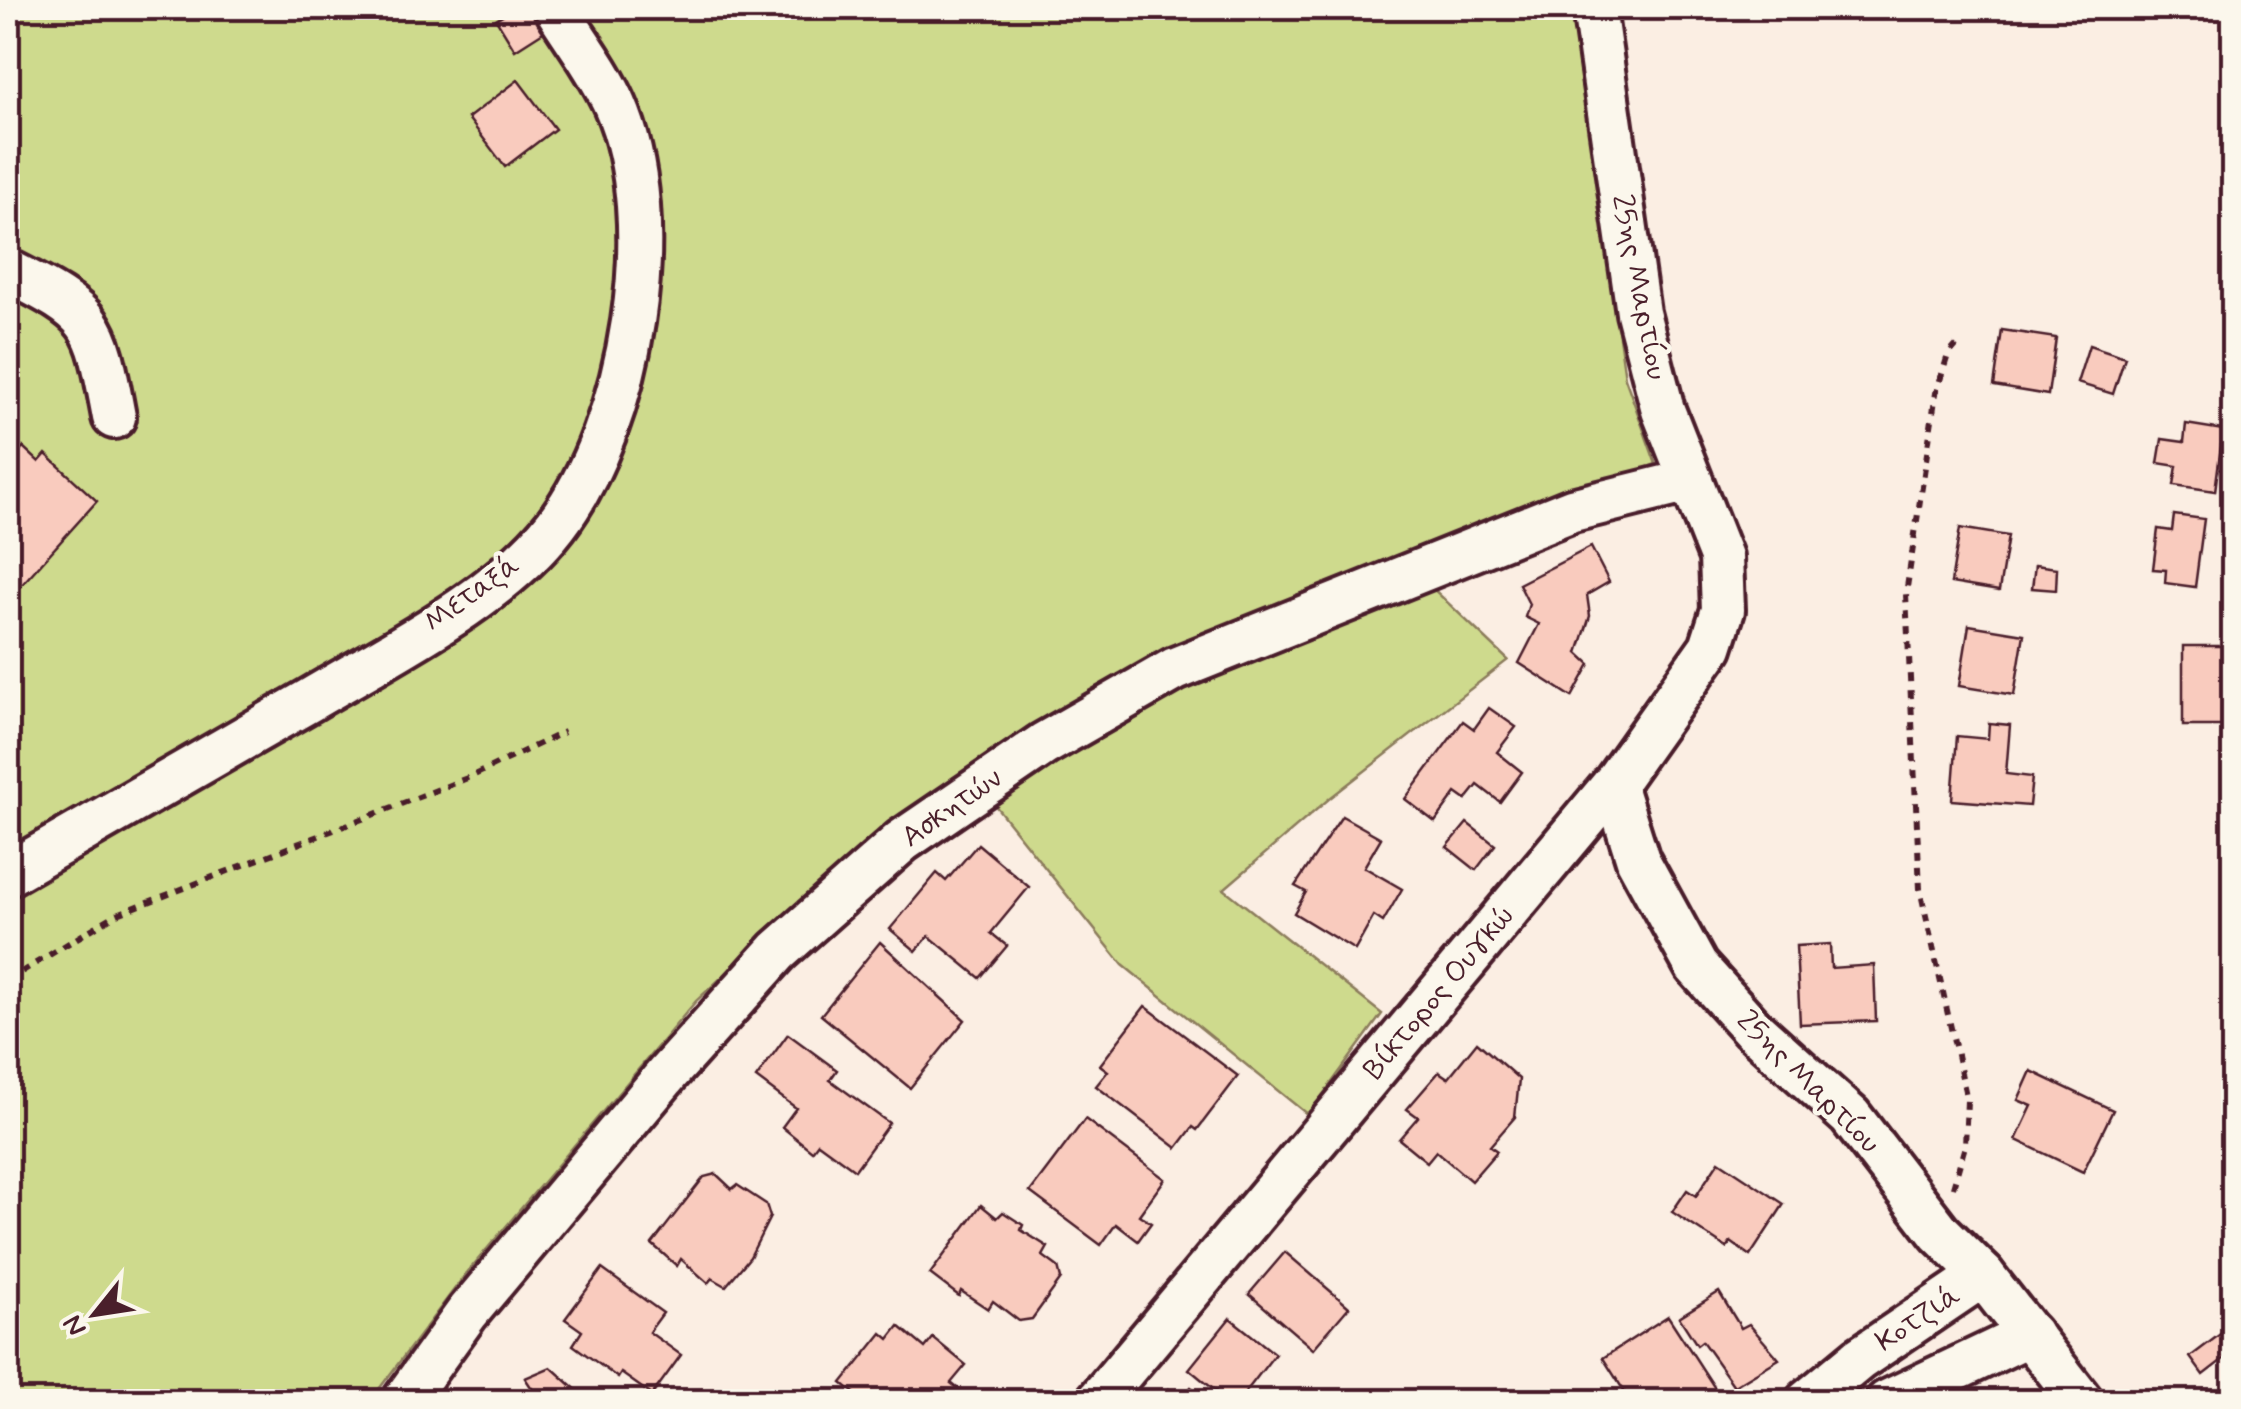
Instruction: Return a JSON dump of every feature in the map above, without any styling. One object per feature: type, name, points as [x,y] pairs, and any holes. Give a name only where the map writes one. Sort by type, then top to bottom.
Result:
[{"type":"street","name":"Μεταξά","points":[[8,874],[378,660],[500,581],[556,525],[599,449],[636,318],[640,240],[630,156],[615,105],[556,8]]},
{"type":"street","name":"25ης Μαρτίου","points":[[1594,8],[1638,312],[1663,410],[1721,558]]},
{"type":"street","points":[[8,271],[66,300],[86,318],[102,351],[114,418]]},
{"type":"street","name":"Ασκητών","points":[[403,1402],[467,1314],[668,1072],[778,951],[902,841],[1044,744],[1175,669],[1572,510],[1690,481]]},
{"type":"street","name":"Βίκτορος Ουγκώ","points":[[1098,1402],[1614,784],[1711,646],[1722,610],[1721,558]]},
{"type":"street","name":"25ης Μαρτίου","points":[[1614,784],[1638,860],[1696,966],[1752,1028],[1850,1116],[1940,1233],[1983,1275],[2082,1402]]},
{"type":"street","name":"Κοτζιά","points":[[1807,1402],[1859,1359],[1983,1275]]},
{"type":"street","points":[[1886,1402],[2030,1334]]},
{"type":"path","points":[[1940,1233],[1966,1146],[1966,1100],[1920,889],[1906,594],[1936,393],[1948,355],[1962,340]]},
{"type":"path","points":[[8,980],[115,915],[470,777],[564,732]]},
{"type":"green space","points":[[8,8],[1571,8],[1625,378],[1656,464],[1407,564],[1508,660],[1330,798],[1224,889],[1382,1014],[1308,1115],[1123,965],[970,774],[835,872],[696,1001],[465,1275],[370,1401],[8,1402]]},
{"type":"building","points":[[514,8],[534,8],[548,29],[515,50],[496,19]]},
{"type":"building","points":[[518,80],[555,129],[505,167],[468,118]]},
{"type":"building","points":[[2002,330],[2056,338],[2048,395],[1994,386]]},
{"type":"building","points":[[2089,345],[2125,357],[2113,394],[2077,383]]},
{"type":"building","points":[[2186,424],[2223,430],[2215,491],[2174,485],[2177,466],[2158,463],[2162,439],[2184,442]]},
{"type":"building","points":[[23,447],[39,462],[46,454],[97,501],[8,600],[8,465]]},
{"type":"building","points":[[2174,515],[2204,519],[2195,587],[2165,583],[2166,570],[2153,569],[2158,529],[2172,531]]},
{"type":"building","points":[[1960,528],[2008,536],[1999,591],[1951,583]]},
{"type":"building","points":[[1591,547],[1609,582],[1587,595],[1590,616],[1578,653],[1590,664],[1572,697],[1519,663],[1539,624],[1525,617],[1529,604],[1519,584]]},
{"type":"building","points":[[2035,565],[2057,568],[2056,590],[2032,588]]},
{"type":"building","points":[[1969,625],[2024,634],[2014,695],[1959,686]]},
{"type":"building","points":[[2183,646],[2234,646],[2234,726],[2183,726]]},
{"type":"building","points":[[1489,708],[1516,727],[1497,752],[1522,772],[1500,802],[1478,785],[1466,800],[1456,793],[1435,822],[1405,799],[1463,721],[1474,729]]},
{"type":"building","points":[[1989,723],[2010,725],[2006,774],[2032,777],[2029,806],[1952,800],[1957,736],[1988,739]]},
{"type":"building","points":[[1342,816],[1381,838],[1364,867],[1402,889],[1383,922],[1374,916],[1355,950],[1294,913],[1306,892],[1295,886]]},
{"type":"building","points":[[1467,823],[1495,845],[1476,870],[1447,847]]},
{"type":"building","points":[[978,844],[1029,887],[991,933],[1007,946],[980,978],[929,936],[916,951],[890,929],[937,873],[946,881]]},
{"type":"building","points":[[880,942],[965,1020],[910,1088],[821,1015]]},
{"type":"building","points":[[1830,944],[1831,968],[1874,965],[1876,1021],[1800,1024],[1796,946]]},
{"type":"building","points":[[1145,1006],[1238,1076],[1197,1130],[1193,1127],[1177,1148],[1096,1086],[1108,1071],[1100,1065]]},
{"type":"building","points":[[788,1034],[837,1070],[830,1080],[889,1123],[855,1170],[818,1143],[812,1151],[782,1127],[796,1108],[756,1078]]},
{"type":"building","points":[[1477,1042],[1519,1079],[1515,1117],[1490,1146],[1497,1151],[1471,1181],[1436,1151],[1427,1162],[1399,1139],[1418,1117],[1407,1109],[1439,1072],[1448,1078]]},
{"type":"building","points":[[2031,1071],[2113,1110],[2083,1172],[2016,1140],[2032,1106],[2018,1100]]},
{"type":"building","points":[[1085,1119],[1165,1179],[1139,1215],[1151,1223],[1138,1241],[1116,1224],[1101,1245],[1030,1192]]},
{"type":"building","points":[[1719,1161],[1784,1204],[1750,1256],[1731,1242],[1727,1248],[1672,1212],[1687,1190],[1696,1196]]},
{"type":"building","points":[[716,1174],[732,1189],[737,1185],[766,1204],[770,1217],[750,1257],[726,1286],[712,1278],[708,1283],[681,1259],[677,1266],[652,1244],[704,1177]]},
{"type":"building","points":[[981,1205],[997,1218],[1003,1212],[1023,1225],[1021,1230],[1048,1247],[1043,1256],[1058,1267],[1061,1279],[1032,1319],[1019,1321],[993,1301],[988,1309],[961,1291],[959,1296],[930,1274]]},
{"type":"building","points":[[1285,1252],[1349,1307],[1313,1349],[1249,1294]]},
{"type":"building","points":[[602,1269],[663,1313],[649,1332],[681,1355],[652,1395],[621,1373],[618,1378],[573,1345],[582,1331],[565,1319]]},
{"type":"building","points":[[1719,1292],[1741,1328],[1749,1324],[1779,1359],[1734,1386],[1702,1341],[1697,1345],[1679,1317]]},
{"type":"building","points":[[1668,1316],[1720,1396],[1710,1402],[1631,1402],[1603,1358]]},
{"type":"building","points":[[1230,1318],[1275,1354],[1238,1402],[1229,1402],[1189,1369]]},
{"type":"building","points":[[899,1326],[925,1348],[933,1338],[966,1365],[951,1383],[974,1402],[865,1402],[842,1383],[882,1333],[889,1339]]},
{"type":"building","points":[[2227,1329],[2234,1337],[2234,1351],[2203,1375],[2190,1357]]},
{"type":"building","points":[[551,1367],[590,1402],[515,1402],[533,1390],[525,1378]]},
{"type":"building","points":[[1191,1387],[1209,1402],[1160,1402],[1169,1389],[1182,1398]]}]
